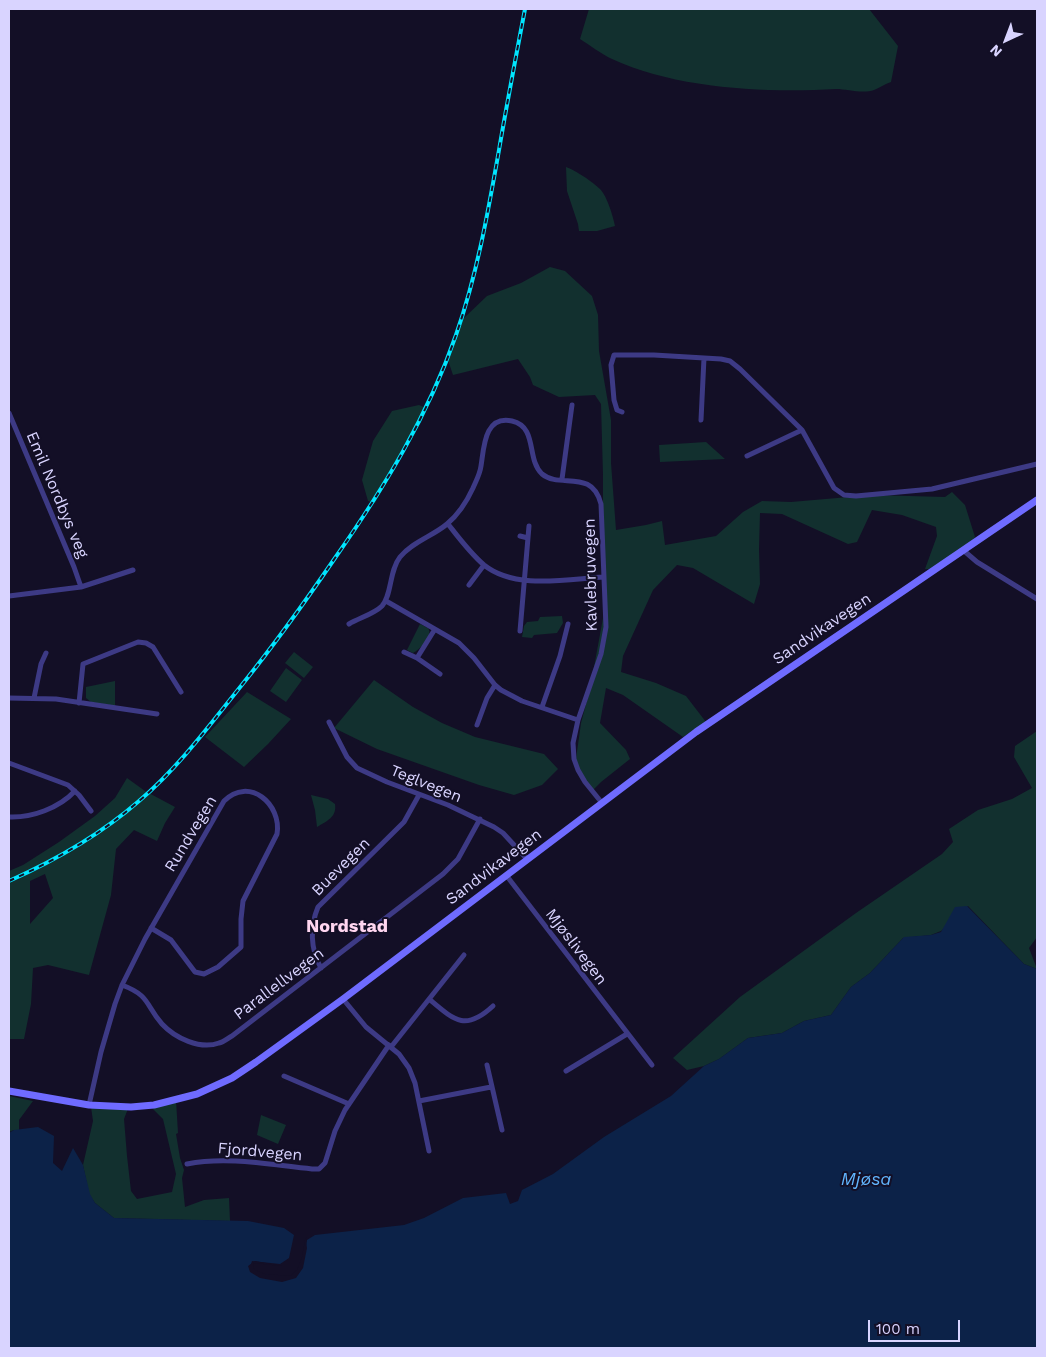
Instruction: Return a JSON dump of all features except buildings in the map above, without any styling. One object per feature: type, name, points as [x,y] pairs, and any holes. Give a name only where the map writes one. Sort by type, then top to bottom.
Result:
[{"type":"main road","name":"Sandvikavegen","points":[[9,1091],[116,1108],[146,1106],[170,1101],[206,1090],[232,1078],[343,998],[696,732],[1037,500]]},
{"type":"street","points":[[622,412],[616,408],[614,400],[610,362],[614,355],[726,359],[735,365],[802,430],[831,484],[837,491],[847,496],[932,489],[1037,464]]},
{"type":"street","points":[[701,420],[704,358]]},
{"type":"street","points":[[562,479],[572,405]]},
{"type":"street","name":"Emil Nordbys veg","points":[[9,413],[81,587]]},
{"type":"street","name":"Kavlebruvegen","points":[[386,601],[394,568],[398,560],[409,549],[448,524],[467,500],[481,469],[486,434],[497,423],[510,421],[524,427],[529,436],[536,465],[547,476],[584,483],[593,488],[599,496],[602,508],[607,616],[605,637],[578,720],[573,743],[574,759],[581,775],[602,803]]},
{"type":"street","points":[[747,456],[802,430]]},
{"type":"street","points":[[448,524],[484,565],[505,576],[525,581],[604,577]]},
{"type":"street","points":[[520,631],[529,526]]},
{"type":"street","points":[[520,536],[528,538]]},
{"type":"street","points":[[963,550],[977,562],[1037,599]]},
{"type":"street","points":[[469,586],[484,565]]},
{"type":"street","points":[[9,596],[81,587],[133,570]]},
{"type":"street","points":[[349,624],[380,608],[386,601],[466,649],[495,685],[512,696],[578,720]]},
{"type":"street","points":[[542,707],[568,624]]},
{"type":"street","points":[[417,658],[435,629]]},
{"type":"street","points":[[560,632],[566,634]]},
{"type":"street","points":[[79,703],[83,664],[138,642],[146,643],[153,647],[181,692]]},
{"type":"street","points":[[404,652],[417,658],[440,674]]},
{"type":"street","points":[[34,698],[41,664],[46,653]]},
{"type":"street","points":[[477,725],[487,698],[495,685]]},
{"type":"street","points":[[9,698],[56,699],[157,714]]},
{"type":"street","name":"Teglvegen","points":[[329,722],[351,763],[374,776],[480,819],[504,833],[527,859]]},
{"type":"street","points":[[9,763],[68,785],[91,811]]},
{"type":"street","points":[[9,817],[28,816],[59,804],[75,791]]},
{"type":"street","name":"Rundvegen","points":[[89,1105],[101,1052],[122,985],[137,952],[224,801],[234,794],[246,792],[254,793],[266,799],[276,817],[277,834],[243,900],[241,918],[242,944],[239,950],[218,967],[200,974],[192,969],[183,953],[172,940],[151,928]]},
{"type":"street","name":"Buevegen","points":[[321,968],[314,948],[312,934],[318,907],[404,822],[419,795]]},
{"type":"street","name":"Parallellvegen","points":[[122,985],[133,989],[145,998],[160,1022],[178,1037],[197,1044],[212,1045],[222,1042],[443,874],[458,858],[480,819]]},
{"type":"street","name":"Mjøslivegen","points":[[506,875],[652,1065]]},
{"type":"street","name":"Fjordvegen","points":[[187,1164],[204,1160],[231,1160],[319,1168],[325,1163],[335,1131],[349,1104],[390,1046],[464,955]]},
{"type":"street","points":[[343,998],[366,1027],[403,1058],[409,1068],[415,1083],[429,1151]]},
{"type":"street","points":[[429,999],[453,1017],[467,1021],[477,1018],[493,1006]]},
{"type":"street","points":[[566,1071],[627,1034]]},
{"type":"street","points":[[486,1065],[502,1130]]},
{"type":"street","points":[[284,1076],[349,1104]]},
{"type":"street","points":[[419,1101],[491,1087]]},
{"type":"green space","points":[[589,9],[869,9],[898,46],[891,82],[870,91],[722,87],[665,77],[637,69],[604,55],[580,39]]},
{"type":"green space","points":[[566,167],[584,176],[603,192],[615,226],[597,231],[579,231],[567,191]]},
{"type":"green space","points":[[550,267],[565,271],[592,296],[598,315],[599,351],[611,420],[611,463],[616,530],[662,521],[665,545],[716,536],[743,512],[762,501],[791,502],[872,495],[945,497],[952,492],[965,505],[975,537],[966,550],[934,569],[925,569],[937,536],[936,527],[902,515],[872,510],[857,542],[848,544],[782,514],[760,513],[760,584],[754,604],[693,568],[677,565],[653,590],[623,656],[621,672],[656,683],[686,696],[706,722],[683,737],[623,695],[606,688],[600,723],[626,750],[630,759],[591,792],[575,766],[581,723],[590,689],[603,618],[601,404],[595,395],[559,397],[533,385],[518,359],[453,375],[447,357],[461,320],[460,317],[464,318],[487,296],[521,283]]},
{"type":"green space","points":[[419,405],[426,408],[408,445],[375,503],[368,501],[362,480],[373,441],[392,411]]},
{"type":"green space","points":[[706,442],[725,459],[660,462],[659,445]]},
{"type":"green space","points":[[562,616],[563,623],[557,633],[534,635],[532,638],[522,637],[524,626],[527,622],[538,621],[540,617]]},
{"type":"green space","points":[[420,624],[428,628],[429,635],[422,646],[413,653],[407,650]]},
{"type":"green space","points":[[294,652],[313,667],[304,678],[285,663]]},
{"type":"green space","points":[[286,668],[302,680],[286,702],[270,691]]},
{"type":"green space","points":[[374,680],[413,707],[442,723],[475,737],[544,754],[558,769],[542,785],[514,795],[479,785],[377,749],[334,728]]},
{"type":"green space","points":[[115,681],[115,706],[91,702],[86,698],[86,687]]},
{"type":"green space","points":[[247,692],[291,719],[244,767],[205,737]]},
{"type":"green space","points":[[1037,731],[1037,937],[1029,948],[1037,969],[1024,964],[968,906],[941,931],[931,935],[903,938],[870,973],[851,987],[831,1015],[804,1021],[782,1033],[748,1038],[719,1059],[704,1066],[687,1070],[673,1058],[740,997],[856,913],[942,854],[953,842],[949,829],[978,810],[1012,799],[1032,788],[1014,757],[1015,746]]},
{"type":"green space","points":[[127,778],[145,791],[175,807],[157,841],[134,830],[116,849],[111,895],[89,975],[48,965],[33,968],[31,1004],[24,1039],[9,1039],[9,871],[23,865],[59,842],[95,816],[115,798]],"holes":[[[45,874],[53,898],[30,924],[30,881]]]},
{"type":"green space","points":[[311,795],[328,799],[335,804],[333,815],[328,821],[317,827],[315,810]]},
{"type":"green space","points":[[9,1096],[33,1101],[19,1120],[19,1130],[9,1132]]},
{"type":"green space","points":[[176,1100],[178,1133],[176,1134],[184,1170],[182,1178],[185,1207],[204,1200],[229,1198],[230,1221],[114,1218],[95,1203],[89,1194],[83,1165],[93,1121],[91,1107],[129,1106],[124,1119],[127,1156],[131,1191],[137,1199],[172,1192],[176,1174],[163,1119],[148,1104]]},
{"type":"green space","points":[[261,1115],[286,1125],[278,1144],[257,1135]]},
{"type":"water","name":"Mjøsa","points":[[967,906],[1024,964],[1037,969],[1037,1348],[9,1348],[9,1133],[14,1130],[38,1127],[54,1136],[53,1163],[62,1171],[73,1148],[83,1165],[90,1194],[95,1203],[114,1218],[248,1221],[284,1228],[294,1235],[289,1258],[280,1264],[252,1261],[250,1267],[253,1272],[291,1279],[298,1271],[307,1240],[315,1235],[404,1225],[424,1218],[463,1198],[506,1193],[510,1204],[518,1201],[522,1190],[553,1174],[604,1137],[671,1096],[704,1066],[719,1059],[748,1038],[782,1033],[804,1021],[831,1015],[851,987],[870,973],[904,937],[931,935],[941,932],[955,907]]},
{"type":"pier","points":[[307,1237],[303,1268],[296,1278],[282,1282],[260,1278],[250,1272],[248,1266],[255,1261],[282,1266],[254,1263],[253,1267],[255,1270],[265,1274],[290,1276],[297,1270]]},
{"type":"railway","points":[[9,881],[61,855],[109,825],[153,788],[180,761],[253,671],[312,591],[371,505],[403,451],[445,365],[456,335],[476,266],[525,9]]},
{"type":"district","name":"Nordstad","points":[[347,927]]}]
